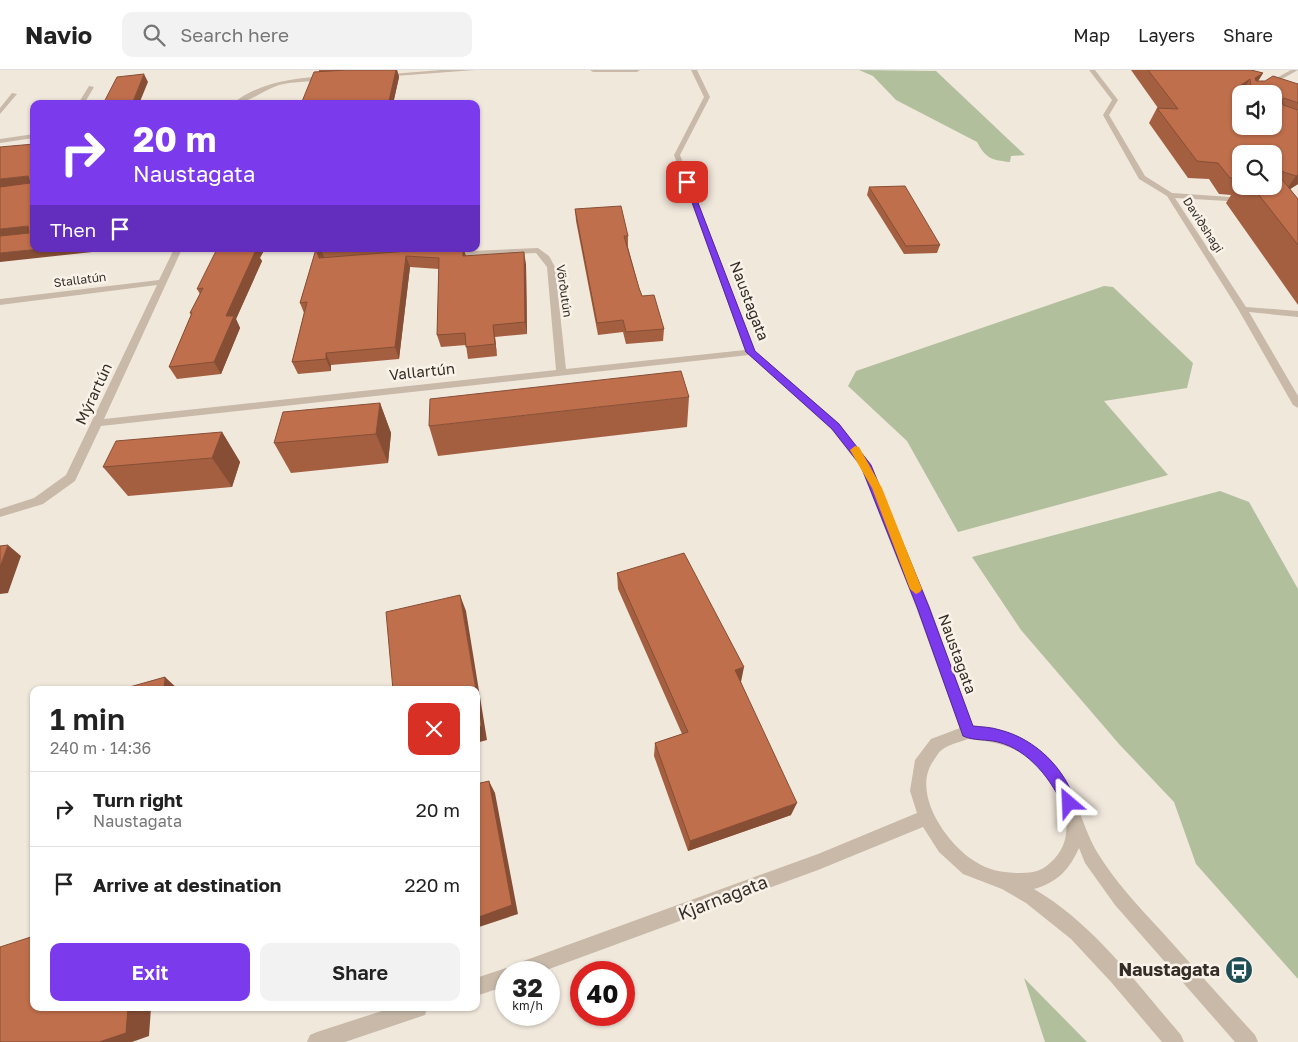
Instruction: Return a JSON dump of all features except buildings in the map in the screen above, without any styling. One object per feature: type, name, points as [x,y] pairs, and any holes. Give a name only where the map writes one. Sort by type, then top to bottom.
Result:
[{"type":"street","points":[[374,76],[472,70]]},
{"type":"street","points":[[593,70],[636,70]]},
{"type":"street","name":"Naustagata","points":[[694,70],[707,97],[677,155],[751,352],[836,426],[866,465],[923,607],[968,732]]},
{"type":"street","name":"Daviðshagi","points":[[1092,70],[1115,100],[1106,114],[1142,177],[1170,195],[1243,310],[1298,405]]},
{"type":"street","points":[[1267,85],[1295,70]]},
{"type":"street","points":[[242,100],[269,85],[286,80],[335,78]]},
{"type":"street","points":[[84,100],[92,87]]},
{"type":"street","points":[[0,112],[14,94]]},
{"type":"street","points":[[0,141],[30,137]]},
{"type":"street","points":[[1170,195],[1256,201]]},
{"type":"street","name":"Vörðutún","points":[[444,256],[538,250],[546,258],[550,267],[561,371]]},
{"type":"street","name":"Mýrartún","points":[[0,513],[20,509],[50,496],[71,478],[177,252]]},
{"type":"street","name":"Stallatún","points":[[0,302],[163,282]]},
{"type":"street","points":[[1243,310],[1298,314]]},
{"type":"street","name":"Vallartún","points":[[97,423],[561,371],[751,352]]},
{"type":"street","points":[[1174,1042],[1093,951],[1052,911],[1028,893],[1005,882],[980,874],[957,859],[938,840],[925,818],[918,795],[918,774],[925,756],[938,742],[955,734],[968,732],[1000,736],[1025,748],[1048,766],[1065,790],[1073,816],[1087,848],[1105,879],[1248,1042]]},
{"type":"street","points":[[1005,882],[1030,882],[1051,874],[1067,860],[1074,839],[1073,816]]},
{"type":"street","name":"Kjarnagata","points":[[548,961],[818,862],[925,818]]},
{"type":"street","points":[[480,986],[495,981]]},
{"type":"street","points":[[317,1042],[409,1011]]},
{"type":"green space","points":[[859,70],[936,71],[1025,155],[1011,156],[1010,162],[990,158],[983,152],[977,142],[896,100],[873,76]]},
{"type":"green space","points":[[1104,286],[1113,287],[1193,363],[1187,388],[1104,401],[1168,475],[958,532],[907,441],[848,386],[856,371]]},
{"type":"green space","points":[[1220,491],[1249,502],[1298,589],[1298,979],[1196,864],[1174,802],[1119,744],[1021,630],[972,557]]},
{"type":"green space","points":[[1024,978],[1087,1042],[1045,1042]]},
{"type":"slow traffic","points":[[855,450],[866,465],[877,488],[916,589]]},
{"type":"place","name":"Naustagata","points":[[1239,970]]},
{"type":"route","points":[[687,182],[751,352],[759,361],[836,426],[866,465],[877,488],[923,607],[968,732],[1000,736],[1025,748],[1048,766],[1065,790],[1069,803]]}]
